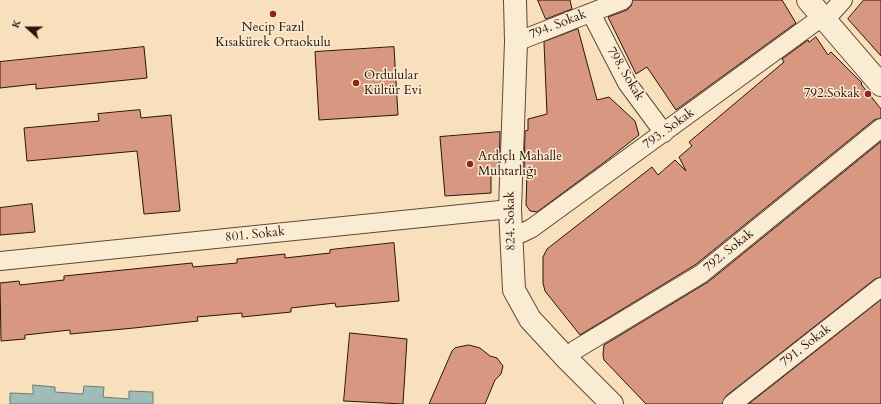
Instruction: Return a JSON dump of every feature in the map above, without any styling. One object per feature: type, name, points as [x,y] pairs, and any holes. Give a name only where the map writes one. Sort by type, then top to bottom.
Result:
[{"type":"street","name":"824. Sokak","points":[[515,0],[516,42],[510,209],[511,262],[514,290],[530,318],[567,359],[612,404]]},
{"type":"street","name":"794. Sokak","points":[[516,42],[623,0]]},
{"type":"street","points":[[808,0],[880,82]]},
{"type":"street","name":"793. Sokak","points":[[511,234],[522,233],[532,228],[824,18],[843,0]]},
{"type":"street","name":"798. Sokak","points":[[591,13],[628,83],[664,133]]},
{"type":"street","name":"792. Sokak","points":[[567,359],[575,350],[701,274],[881,128]]},
{"type":"street","name":"801. Sokak","points":[[0,261],[510,209]]},
{"type":"street","name":"791. Sokak","points":[[732,404],[881,287]]},
{"type":"water","points":[[33,385],[55,387],[55,392],[83,394],[84,386],[104,387],[103,397],[129,399],[129,391],[153,392],[153,404],[10,404],[10,393],[33,394]]},
{"type":"building","points":[[538,0],[570,0],[572,9],[546,19]]},
{"type":"building","points":[[633,0],[782,0],[796,23],[676,110],[647,67],[636,74],[608,17],[627,10],[631,6]]},
{"type":"building","points":[[864,0],[881,0],[881,56],[848,19]]},
{"type":"building","points":[[578,29],[597,100],[609,97],[635,121],[639,135],[537,212],[530,211],[526,205],[527,172],[524,173],[525,131],[528,130],[528,119],[547,114],[544,42]]},
{"type":"building","points":[[816,37],[828,55],[831,52],[862,83],[861,84],[881,109],[881,118],[874,120],[695,265],[580,335],[545,291],[543,283],[543,257],[547,249],[652,167],[658,175],[675,160],[686,171],[679,157],[692,146],[689,142],[784,62],[782,59],[808,40],[809,42]]},
{"type":"building","points":[[144,47],[147,78],[36,89],[36,84],[0,88],[0,62]]},
{"type":"building","name":"Ordulular Kültür Evi","points":[[394,47],[398,115],[319,120],[315,52]]},
{"type":"building","points":[[140,110],[141,118],[171,115],[180,211],[144,214],[137,151],[27,161],[24,128],[99,121],[98,114]]},
{"type":"building","name":"Ardıçlı Mahalle Muhtarlığı","points":[[500,132],[499,175],[491,175],[491,193],[445,196],[440,137]]},
{"type":"building","points":[[881,142],[881,277],[875,279],[726,396],[722,404],[646,404],[604,360],[604,345],[708,282]]},
{"type":"building","points":[[32,204],[35,232],[0,235],[0,208]]},
{"type":"building","points":[[394,243],[399,301],[336,307],[335,303],[291,308],[291,312],[242,317],[242,313],[197,317],[198,321],[70,334],[70,330],[25,335],[25,339],[1,341],[0,283],[19,281],[20,285],[64,280],[64,276],[192,263],[193,267],[237,263],[237,259],[285,254],[285,258],[330,253],[330,250]]},
{"type":"building","points":[[881,300],[881,404],[749,404]]},
{"type":"building","points":[[350,333],[407,339],[403,404],[344,401]]},
{"type":"building","points":[[469,345],[480,348],[490,356],[497,358],[503,366],[501,374],[495,380],[485,404],[429,404],[452,351],[455,348]]},
{"type":"place","name":"Necip Fazıl Kısakürek Ortaokulu","points":[[273,14]]},
{"type":"place","name":"Ordulular Kültür Evi","points":[[356,83]]},
{"type":"place","name":"792.Sokak","points":[[868,94]]},
{"type":"place","name":"Ardıçlı Mahalle Muhtarlığı","points":[[470,164]]}]
